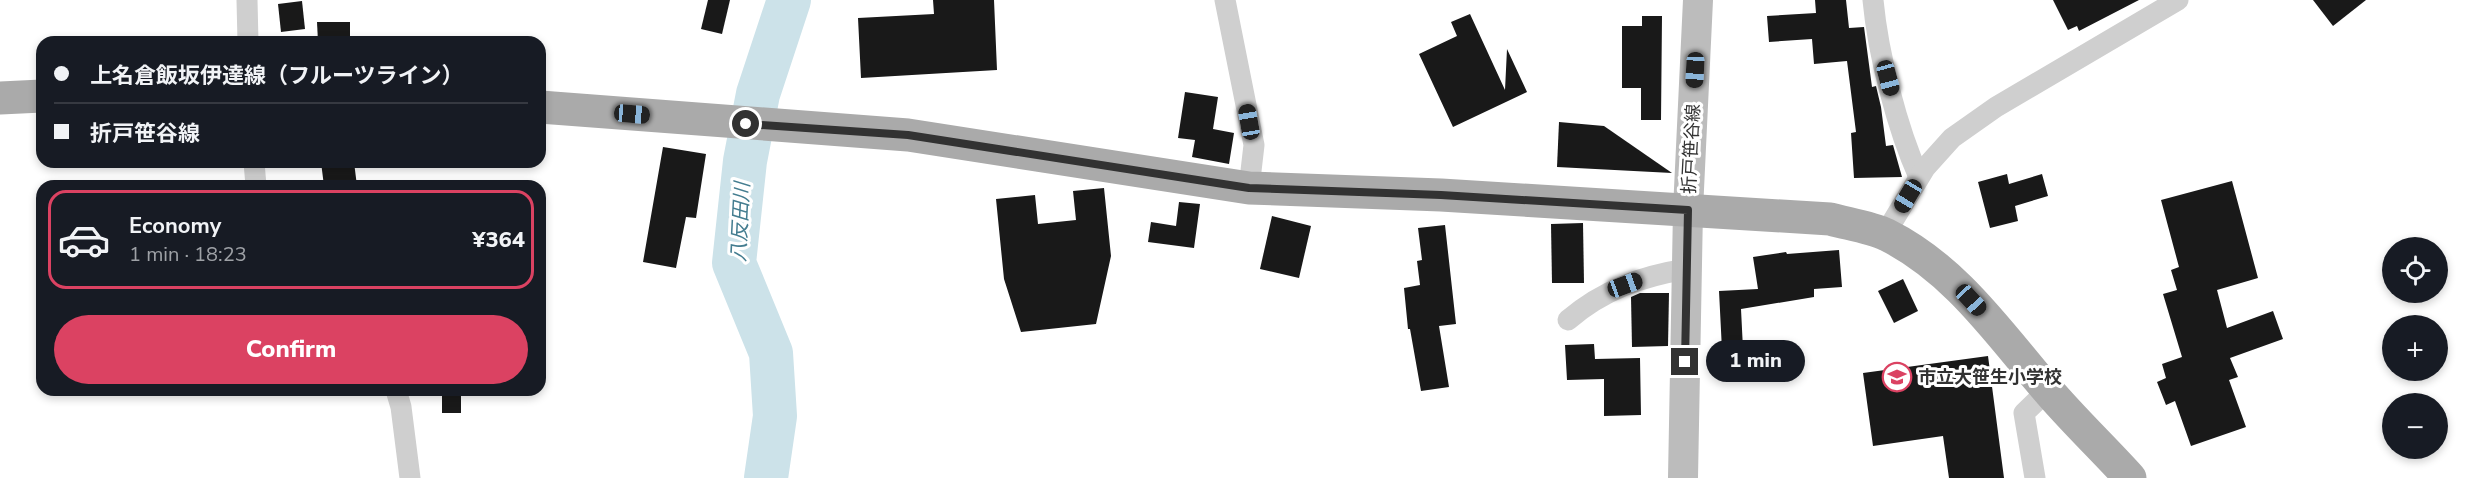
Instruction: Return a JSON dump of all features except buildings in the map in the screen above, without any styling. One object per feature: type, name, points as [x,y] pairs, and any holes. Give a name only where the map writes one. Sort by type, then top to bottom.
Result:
[{"type":"main road","name":"折戸笹谷線","points":[[1683,478],[1688,210],[1698,0]]},
{"type":"main road","points":[[0,98],[36,96]]},
{"type":"main road","points":[[546,107],[908,135],[1249,188],[1441,195],[1830,219],[1885,234],[1929,261],[1957,285],[1999,329],[2048,390],[2130,478]]},
{"type":"street","points":[[247,0],[248,36]]},
{"type":"street","points":[[1225,0],[1254,145],[1249,188]]},
{"type":"street","points":[[1873,0],[1877,39],[1908,152],[1919,177]]},
{"type":"street","points":[[1885,234],[1919,177],[1952,138],[1996,107],[2178,0]]},
{"type":"street","points":[[1568,320],[1590,301],[1611,290],[1660,273],[1687,269]]},
{"type":"street","points":[[2035,478],[2024,413],[2048,390]]},
{"type":"street","points":[[398,396],[410,478]]},
{"type":"waterway","name":"八反田川","points":[[766,478],[775,416],[771,353],[734,263],[745,161],[758,94],[789,0]]},
{"type":"place","name":"市立大笹生小学校","points":[[1897,377]]},
{"type":"route","points":[[746,124],[908,135],[1249,188],[1441,195],[1688,210],[1685,362]]}]
